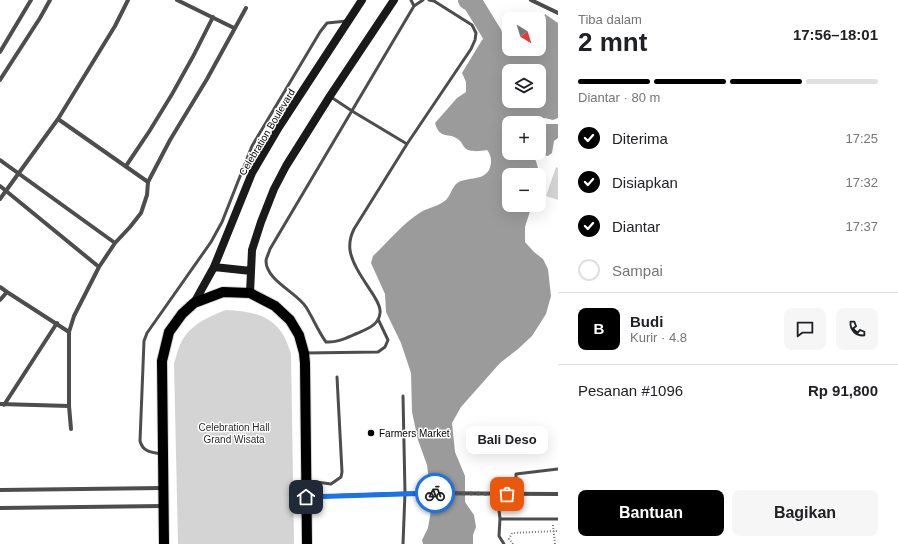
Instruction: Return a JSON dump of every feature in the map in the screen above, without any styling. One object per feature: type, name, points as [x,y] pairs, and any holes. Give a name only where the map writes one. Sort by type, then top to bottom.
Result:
[{"type":"main road","points":[[164,544],[162,361],[169,332],[182,314],[194,303],[223,292],[250,293],[275,306],[290,320],[299,335],[304,353],[307,544]]},
{"type":"street","points":[[0,52],[31,0]]},
{"type":"street","points":[[0,80],[50,0]]},
{"type":"street","points":[[0,199],[58,119],[115,26],[128,0]]},
{"type":"street","points":[[177,0],[234,28]]},
{"type":"street","name":"Celebration Boulevard","points":[[194,303],[214,267],[252,173],[279,127],[362,0]]},
{"type":"street","points":[[250,293],[252,250],[274,190],[286,166],[330,96],[394,0]]},
{"type":"street","points":[[531,0],[558,13]]},
{"type":"street","points":[[71,429],[69,406],[69,332],[76,310],[115,243],[141,213],[147,195],[148,182],[170,140],[207,79],[246,8]]},
{"type":"street","points":[[126,166],[147,136],[195,54],[213,17]]},
{"type":"street","points":[[58,119],[148,182]]},
{"type":"street","points":[[0,160],[115,243]]},
{"type":"street","points":[[0,186],[100,267]]},
{"type":"street","points":[[214,267],[250,271]]},
{"type":"street","points":[[0,287],[69,332]]},
{"type":"street","points":[[0,300],[7,292]]},
{"type":"street","points":[[2,405],[57,324]]},
{"type":"street","points":[[2,405],[69,406]]},
{"type":"street","points":[[0,490],[163,488]]},
{"type":"street","points":[[306,497],[405,493],[558,494]]},
{"type":"street","points":[[0,508],[164,506]]},
{"type":"lane","points":[[411,0],[414,6]]},
{"type":"lane","points":[[423,0],[414,6],[270,249],[266,261],[270,274],[306,306],[326,342],[339,341],[372,327],[378,319],[380,313],[378,304],[354,262],[350,250],[350,238],[354,229],[407,144],[471,49],[475,40],[476,33],[472,25],[429,0]]},
{"type":"lane","points":[[163,454],[147,451],[141,445],[140,441],[144,341],[147,332],[211,242],[222,222],[252,146],[320,32],[327,23],[341,20],[349,21]]},
{"type":"lane","points":[[330,96],[352,112],[407,144]]},
{"type":"lane","points":[[304,353],[378,352],[387,344],[388,340],[378,319]]},
{"type":"lane","points":[[306,480],[331,484],[341,477],[337,377]]},
{"type":"lane","points":[[403,396],[405,493],[403,544]]},
{"type":"lane","points":[[516,494],[516,474],[558,469]]},
{"type":"lane","points":[[497,494],[500,519],[499,536],[504,544]]},
{"type":"lane","points":[[500,519],[558,519]]},
{"type":"path","points":[[552,519],[555,544]]},
{"type":"path","points":[[512,544],[509,539],[512,533],[558,531]]},
{"type":"green space","points":[[556,167],[558,168],[558,200],[546,196]]},
{"type":"green space","name":"Celebration Hall Grand Wisata","points":[[226,310],[243,311],[266,318],[279,329],[284,336],[291,354],[294,544],[178,544],[174,363],[183,338],[188,332],[205,319]]},
{"type":"shaded area","points":[[546,15],[558,23],[558,118],[553,120],[546,118],[546,116],[502,116],[502,160],[535,160],[538,168],[502,168],[502,212],[530,212],[525,227],[525,242],[543,259],[548,269],[551,296],[546,314],[532,336],[500,363],[461,407],[452,423],[455,452],[465,476],[465,502],[474,515],[476,527],[473,535],[473,544],[423,544],[422,540],[428,528],[432,504],[427,465],[418,440],[412,412],[411,373],[401,343],[386,312],[385,294],[371,263],[373,256],[414,216],[446,200],[456,184],[464,180],[478,178],[486,174],[489,170],[491,160],[487,150],[468,150],[455,137],[439,132],[435,123],[457,98],[466,92],[466,82],[462,73],[482,40],[498,28],[502,35],[502,56],[546,56]]},
{"type":"shaded area","points":[[546,124],[558,124],[558,138],[554,141],[552,153],[546,156]]},
{"type":"waterway","points":[[468,0],[473,3],[492,34],[499,61]]},
{"type":"way so far","points":[[435,493],[507,494]]},
{"type":"place","name":"Farmers Market","points":[[371,433]]},
{"type":"place","name":"Bali Deso","points":[[507,494]]},
{"type":"route","points":[[306,497],[435,493]]}]
